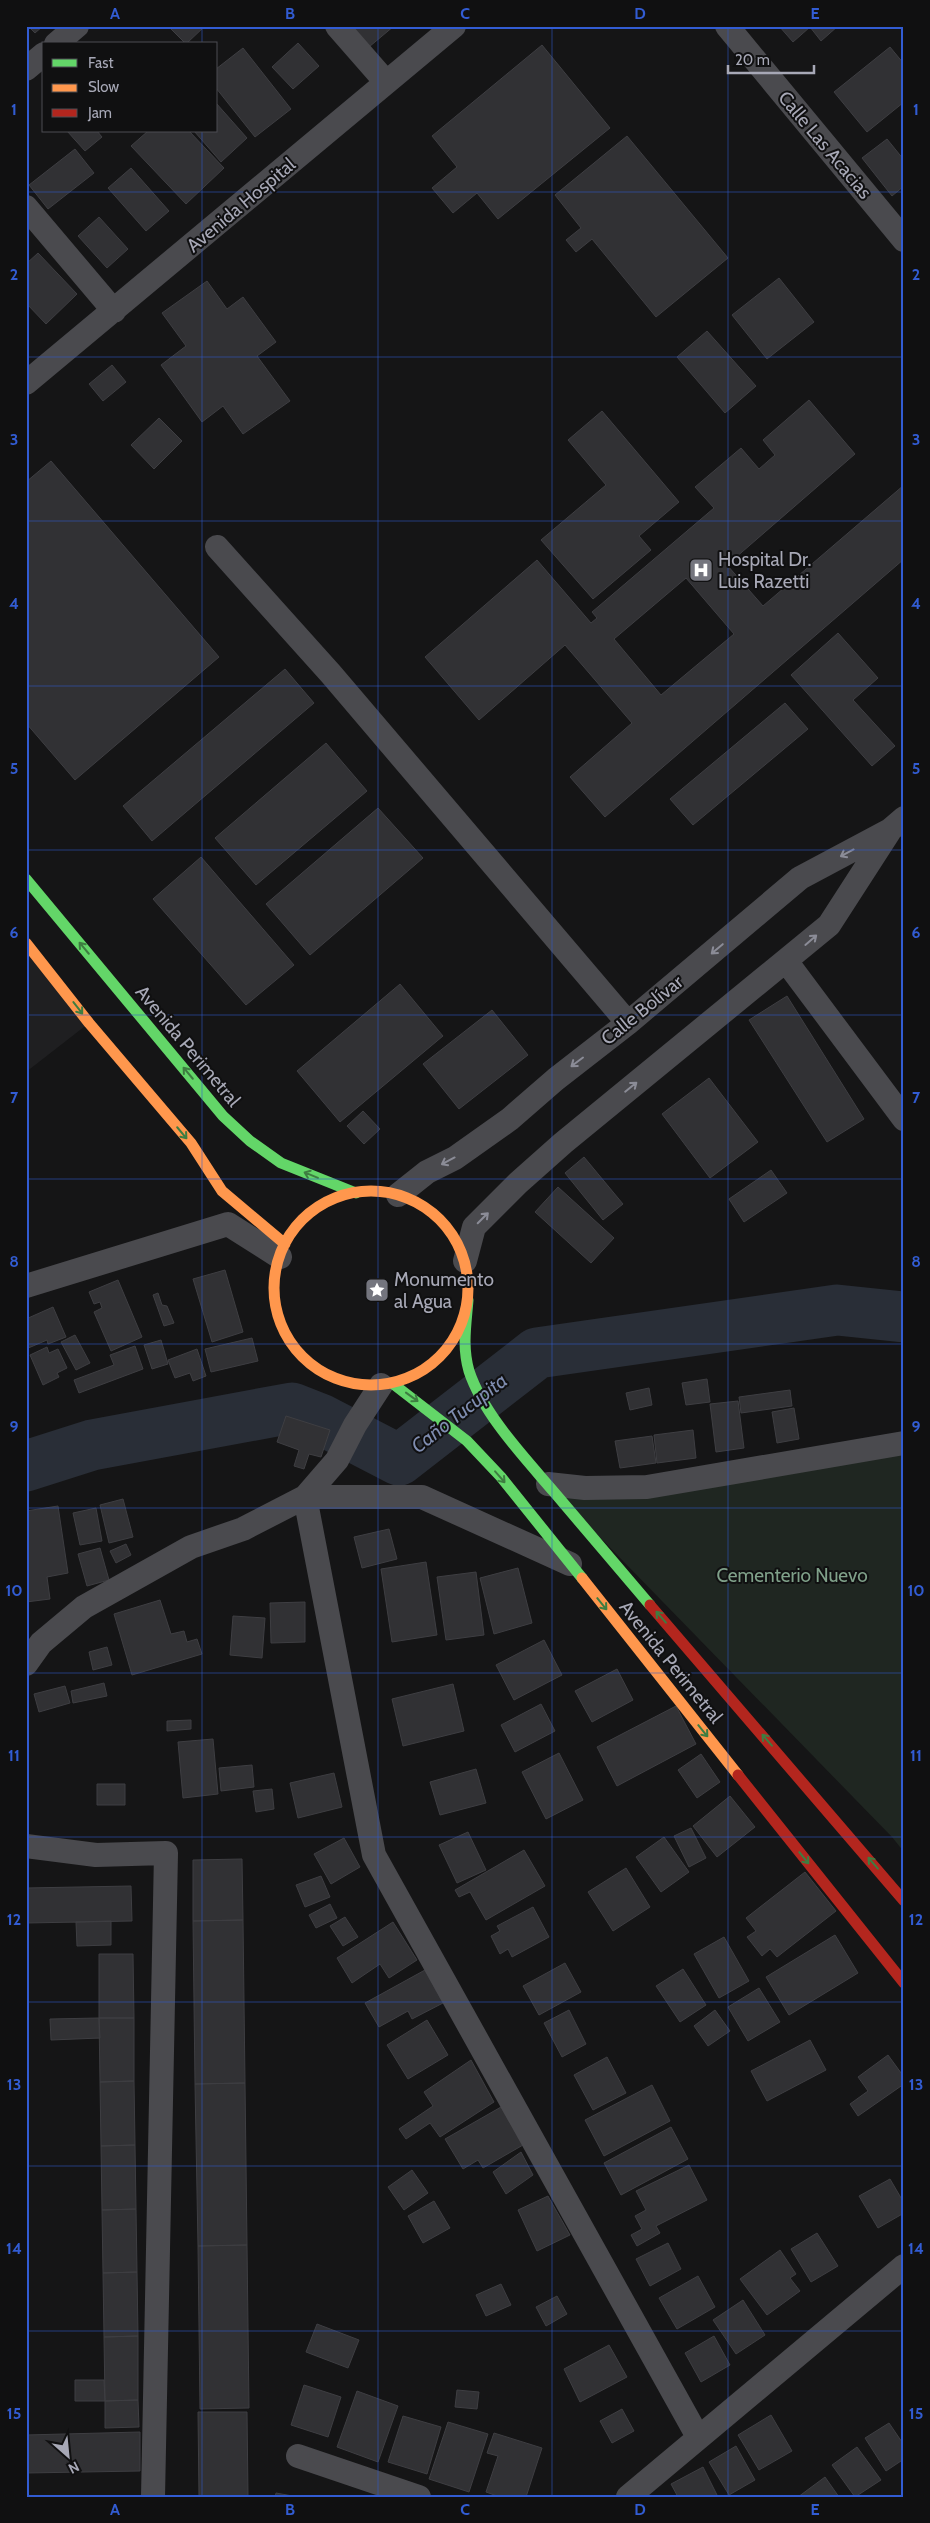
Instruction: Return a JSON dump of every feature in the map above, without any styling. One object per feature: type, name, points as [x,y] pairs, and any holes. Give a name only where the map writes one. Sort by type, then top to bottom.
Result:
[{"type":"street","points":[[58,42],[77,26]]},
{"type":"street","points":[[337,26],[386,82]]},
{"type":"street","name":"Avenida Hospital","points":[[26,384],[454,26]]},
{"type":"street","name":"Calle Las Acacias","points":[[727,26],[904,240]]},
{"type":"street","points":[[26,69],[42,56]]},
{"type":"street","points":[[26,207],[114,311]]},
{"type":"street","points":[[217,547],[330,674],[628,1023]]},
{"type":"street","name":"Calle Bolívar","points":[[398,1195],[427,1172],[480,1141],[628,1023],[800,878],[897,824]]},
{"type":"street","name":"Calle Bolívar","points":[[465,1261],[474,1227],[518,1183],[563,1143],[829,925],[897,824]]},
{"type":"street","name":"Avenida Perimetral","points":[[26,879],[223,1116],[250,1142],[281,1162],[356,1193]]},
{"type":"street","points":[[26,943],[90,1023],[191,1143],[222,1191],[283,1251]]},
{"type":"street","points":[[786,961],[904,1119]]},
{"type":"street","points":[[377,1192],[398,1195],[421,1205],[440,1220],[455,1239],[465,1261],[468,1280],[468,1300],[463,1319],[455,1337],[443,1354],[411,1377],[386,1384],[363,1385],[330,1376],[314,1367],[290,1342],[277,1309],[275,1283],[283,1251],[303,1220],[327,1202],[356,1193],[377,1192]]},
{"type":"street","points":[[26,1286],[228,1224],[283,1251]]},
{"type":"street","name":"Avenida Perimetral","points":[[468,1300],[464,1342],[468,1372],[476,1388],[521,1454],[904,1901]]},
{"type":"street","points":[[26,1664],[41,1642],[84,1607],[191,1547],[243,1528],[305,1498],[337,1460],[355,1425],[386,1384]]},
{"type":"street","name":"Avenida Perimetral","points":[[386,1384],[431,1412],[467,1441],[501,1477],[904,1983]]},
{"type":"street","points":[[548,1484],[585,1488],[647,1487],[904,1443]]},
{"type":"street","points":[[305,1498],[422,1497],[570,1564]]},
{"type":"street","points":[[305,1498],[374,1855],[698,2437]]},
{"type":"street","points":[[26,1846],[96,1855],[166,1852],[153,2497]]},
{"type":"street","points":[[628,2497],[904,2266]]},
{"type":"street","points":[[298,2456],[419,2497]]},
{"type":"shaded area","points":[[26,943],[89,1023],[26,1072]]},
{"type":"green space","name":"Cementerio Nuevo","points":[[904,1443],[904,1852],[892,1837],[548,1484],[585,1488]]},
{"type":"building","points":[[28,26],[43,26],[35,33]]},
{"type":"building","points":[[168,26],[205,26],[188,42],[184,42]]},
{"type":"building","points":[[342,26],[394,26],[363,52]]},
{"type":"building","points":[[779,26],[838,26],[821,41],[810,27],[793,42]]},
{"type":"building","points":[[298,43],[319,66],[293,89],[272,67]]},
{"type":"building","points":[[542,45],[610,128],[498,219],[477,193],[453,213],[432,188],[457,167],[432,136]]},
{"type":"building","points":[[890,47],[904,64],[904,102],[867,132],[834,92]]},
{"type":"building","points":[[243,48],[291,109],[255,137],[218,91],[218,67]]},
{"type":"building","points":[[218,105],[247,138],[221,162],[195,132],[218,132]]},
{"type":"building","points":[[68,132],[98,132],[102,137],[85,151]]},
{"type":"building","points":[[147,132],[190,132],[224,168],[186,204],[131,146]]},
{"type":"building","points":[[627,136],[728,258],[656,317],[592,239],[576,252],[566,240],[581,228],[555,195]]},
{"type":"building","points":[[887,139],[904,160],[904,186],[892,196],[862,158]]},
{"type":"building","points":[[75,149],[94,173],[48,209],[29,185]]},
{"type":"building","points":[[131,168],[169,211],[146,231],[108,188]]},
{"type":"building","points":[[99,217],[128,249],[107,268],[78,236]]},
{"type":"building","points":[[38,253],[77,294],[46,324],[26,303],[26,264]]},
{"type":"building","points":[[779,278],[814,322],[767,359],[732,315]]},
{"type":"building","points":[[207,281],[227,309],[243,297],[276,342],[257,356],[290,401],[243,434],[223,406],[202,422],[161,365],[186,346],[162,313]]},
{"type":"building","points":[[707,331],[756,386],[725,413],[677,357]]},
{"type":"building","points":[[112,365],[126,382],[103,401],[89,384]]},
{"type":"building","points":[[809,400],[855,454],[727,565],[763,606],[904,485],[904,559],[605,817],[570,777],[632,723],[565,645],[479,720],[425,657],[537,560],[591,623],[597,618],[592,612],[714,508],[695,487],[741,448],[759,469],[775,455],[763,440]],"holes":[[[686,578],[734,634],[661,695],[614,639]]]},
{"type":"building","points":[[602,411],[679,502],[639,536],[651,550],[593,599],[541,540],[606,485],[568,440]]},
{"type":"building","points":[[159,418],[182,441],[154,469],[131,445]]},
{"type":"building","points":[[51,461],[219,657],[75,780],[26,723],[26,482]]},
{"type":"building","points":[[838,633],[878,678],[853,700],[895,746],[872,766],[791,675]]},
{"type":"building","points":[[285,669],[314,703],[152,841],[123,806]]},
{"type":"building","points":[[785,703],[808,729],[693,825],[670,799]]},
{"type":"building","points":[[326,743],[367,791],[256,885],[215,838]]},
{"type":"building","points":[[378,808],[423,858],[310,955],[266,904]]},
{"type":"building","points":[[201,857],[294,965],[246,1005],[153,899]]},
{"type":"building","points":[[400,984],[443,1036],[340,1122],[297,1071]]},
{"type":"building","points":[[787,996],[864,1119],[827,1142],[749,1020]]},
{"type":"building","points":[[492,1010],[528,1055],[459,1109],[423,1064]]},
{"type":"building","points":[[709,1078],[758,1142],[710,1178],[662,1114]]},
{"type":"building","points":[[363,1111],[380,1129],[364,1144],[347,1126]]},
{"type":"building","points":[[584,1157],[623,1204],[603,1220],[565,1173]]},
{"type":"building","points":[[771,1170],[787,1193],[744,1222],[729,1199]]},
{"type":"building","points":[[558,1187],[614,1238],[591,1263],[535,1212]]},
{"type":"building","points":[[225,1270],[243,1332],[212,1342],[193,1279]]},
{"type":"building","points":[[118,1280],[142,1337],[111,1351],[94,1312],[102,1308],[100,1302],[94,1304],[89,1292]]},
{"type":"building","points":[[158,1293],[162,1305],[167,1306],[174,1323],[164,1326],[153,1295]]},
{"type":"building","points":[[53,1307],[66,1337],[48,1344],[47,1340],[26,1349],[26,1319]]},
{"type":"building","points":[[75,1335],[90,1363],[76,1370],[61,1342]]},
{"type":"building","points":[[252,1338],[258,1361],[211,1372],[205,1349]]},
{"type":"building","points":[[161,1340],[168,1364],[152,1369],[144,1345]]},
{"type":"building","points":[[135,1346],[143,1369],[79,1393],[74,1380],[114,1365],[110,1355]]},
{"type":"building","points":[[47,1347],[49,1353],[58,1349],[67,1368],[57,1373],[59,1377],[43,1385],[30,1355]]},
{"type":"building","points":[[197,1349],[206,1376],[193,1381],[190,1373],[175,1378],[168,1360]]},
{"type":"building","points":[[707,1379],[710,1402],[686,1405],[682,1383]]},
{"type":"building","points":[[649,1388],[652,1405],[630,1410],[626,1393]]},
{"type":"building","points":[[790,1390],[792,1406],[741,1413],[739,1397]]},
{"type":"building","points":[[738,1401],[744,1448],[716,1452],[710,1404]]},
{"type":"building","points":[[794,1408],[799,1439],[777,1443],[772,1412]]},
{"type":"building","points":[[286,1416],[330,1430],[321,1457],[309,1454],[304,1469],[294,1466],[299,1450],[277,1442]]},
{"type":"building","points":[[693,1430],[696,1458],[657,1463],[654,1435]]},
{"type":"building","points":[[652,1436],[656,1463],[620,1468],[615,1441]]},
{"type":"building","points":[[123,1499],[133,1537],[109,1543],[100,1505]]},
{"type":"building","points":[[58,1506],[68,1573],[47,1577],[50,1599],[26,1602],[26,1511]]},
{"type":"building","points":[[96,1508],[102,1541],[80,1545],[73,1513]]},
{"type":"building","points":[[389,1529],[397,1559],[362,1568],[354,1537]]},
{"type":"building","points":[[126,1544],[131,1555],[116,1563],[110,1551]]},
{"type":"building","points":[[100,1548],[109,1580],[87,1586],[78,1554]]},
{"type":"building","points":[[426,1562],[437,1635],[392,1642],[381,1569]]},
{"type":"building","points":[[518,1568],[532,1623],[494,1634],[480,1578]]},
{"type":"building","points":[[476,1572],[484,1635],[446,1640],[437,1577]]},
{"type":"building","points":[[160,1600],[171,1634],[184,1631],[187,1642],[197,1639],[202,1654],[132,1675],[114,1614]]},
{"type":"building","points":[[305,1602],[305,1642],[271,1643],[270,1603]]},
{"type":"building","points":[[233,1616],[265,1618],[262,1658],[230,1655]]},
{"type":"building","points":[[544,1640],[562,1675],[514,1700],[496,1665]]},
{"type":"building","points":[[107,1647],[112,1665],[93,1670],[89,1652]]},
{"type":"building","points":[[617,1669],[633,1700],[592,1722],[575,1691]]},
{"type":"building","points":[[104,1683],[107,1696],[73,1703],[71,1691]]},
{"type":"building","points":[[453,1684],[464,1731],[403,1746],[392,1699]]},
{"type":"building","points":[[65,1686],[70,1703],[39,1712],[34,1694]]},
{"type":"building","points":[[541,1704],[555,1731],[515,1752],[501,1725]]},
{"type":"building","points":[[676,1706],[696,1744],[617,1786],[597,1747]]},
{"type":"building","points":[[191,1720],[191,1729],[167,1731],[167,1721]]},
{"type":"building","points":[[213,1739],[218,1794],[183,1798],[178,1742]]},
{"type":"building","points":[[559,1753],[583,1800],[546,1819],[522,1772]]},
{"type":"building","points":[[701,1754],[720,1782],[697,1798],[678,1770]]},
{"type":"building","points":[[252,1765],[254,1787],[221,1791],[219,1768]]},
{"type":"building","points":[[476,1769],[486,1803],[440,1815],[430,1782]]},
{"type":"building","points":[[334,1773],[342,1807],[298,1818],[290,1783]]},
{"type":"building","points":[[97,1784],[125,1784],[125,1805],[97,1805]]},
{"type":"building","points":[[272,1789],[274,1809],[256,1812],[253,1791]]},
{"type":"building","points":[[730,1796],[755,1827],[717,1857],[693,1826]]},
{"type":"building","points":[[691,1828],[706,1858],[689,1867],[674,1836]]},
{"type":"building","points":[[468,1832],[486,1870],[457,1883],[439,1845]]},
{"type":"building","points":[[664,1837],[689,1872],[661,1892],[636,1857]]},
{"type":"building","points":[[344,1838],[360,1867],[331,1884],[314,1854]]},
{"type":"building","points":[[524,1850],[545,1886],[486,1920],[470,1892],[459,1897],[455,1890]]},
{"type":"building","points":[[242,1859],[243,1920],[193,1921],[193,1860]]},
{"type":"building","points":[[626,1868],[650,1907],[613,1931],[588,1892]]},
{"type":"building","points":[[805,1872],[836,1911],[777,1957],[770,1949],[762,1956],[747,1937],[756,1931],[746,1918]]},
{"type":"building","points":[[321,1876],[330,1897],[305,1907],[296,1885]]},
{"type":"building","points":[[131,1886],[132,1921],[26,1923],[26,1888]]},
{"type":"building","points":[[330,1904],[337,1918],[316,1928],[309,1915]]},
{"type":"building","points":[[533,1907],[549,1937],[512,1957],[508,1949],[500,1954],[491,1936],[500,1931],[497,1926]]},
{"type":"building","points":[[345,1917],[358,1937],[343,1946],[330,1926]]},
{"type":"building","points":[[243,1920],[245,2083],[195,2084],[193,1921]]},
{"type":"building","points":[[111,1921],[111,1945],[77,1946],[76,1922]]},
{"type":"building","points":[[393,1922],[417,1960],[389,1978],[380,1964],[352,1983],[337,1958]]},
{"type":"building","points":[[835,1935],[858,1973],[789,2015],[766,1977]]},
{"type":"building","points":[[724,1937],[749,1981],[719,1998],[694,1954]]},
{"type":"building","points":[[99,1954],[133,1954],[134,2018],[99,2018]]},
{"type":"building","points":[[565,1963],[581,1992],[539,2015],[523,1986]]},
{"type":"building","points":[[683,1969],[706,2005],[680,2022],[656,1986]]},
{"type":"building","points":[[425,1970],[443,2003],[412,2019],[408,2011],[379,2027],[365,2003]]},
{"type":"building","points":[[759,1988],[780,2022],[748,2041],[728,2007]]},
{"type":"building","points":[[569,2010],[586,2044],[562,2057],[544,2023]]},
{"type":"building","points":[[715,2010],[730,2031],[708,2046],[694,2026]]},
{"type":"building","points":[[99,2018],[100,2038],[51,2040],[50,2019]]},
{"type":"building","points":[[99,2018],[134,2018],[134,2081],[100,2082]]},
{"type":"building","points":[[427,2020],[448,2055],[408,2079],[387,2045]]},
{"type":"building","points":[[810,2040],[826,2070],[767,2101],[751,2071]]},
{"type":"building","points":[[888,2055],[904,2077],[904,2084],[858,2116],[850,2104],[868,2091],[858,2077]]},
{"type":"building","points":[[607,2057],[626,2093],[593,2110],[574,2075]]},
{"type":"building","points":[[471,2060],[494,2102],[440,2137],[430,2123],[406,2139],[399,2129],[433,2106],[424,2092]]},
{"type":"building","points":[[134,2081],[135,2145],[101,2146],[100,2082]]},
{"type":"building","points":[[245,2083],[247,2245],[198,2246],[195,2084]]},
{"type":"building","points":[[652,2085],[670,2121],[604,2156],[585,2120]]},
{"type":"building","points":[[501,2107],[523,2145],[483,2168],[478,2160],[463,2169],[445,2139]]},
{"type":"building","points":[[671,2127],[688,2159],[621,2195],[604,2163]]},
{"type":"building","points":[[135,2145],[136,2209],[102,2210],[101,2146]]},
{"type":"building","points":[[521,2152],[533,2175],[506,2194],[493,2172]]},
{"type":"building","points":[[689,2165],[707,2200],[656,2226],[660,2233],[637,2246],[631,2235],[642,2229],[635,2216],[646,2210],[636,2191]]},
{"type":"building","points":[[412,2170],[428,2193],[404,2210],[388,2187]]},
{"type":"building","points":[[890,2179],[904,2203],[904,2213],[878,2228],[859,2196]]},
{"type":"building","points":[[548,2196],[570,2235],[537,2251],[518,2210]]},
{"type":"building","points":[[434,2201],[450,2228],[423,2243],[408,2216]]},
{"type":"building","points":[[136,2209],[137,2272],[103,2273],[102,2210]]},
{"type":"building","points":[[817,2233],[838,2266],[811,2282],[791,2249]]},
{"type":"building","points":[[668,2243],[681,2269],[650,2286],[636,2259]]},
{"type":"building","points":[[247,2245],[249,2408],[200,2409],[198,2246]]},
{"type":"building","points":[[780,2250],[796,2274],[790,2278],[800,2291],[767,2315],[740,2279]]},
{"type":"building","points":[[137,2272],[138,2336],[104,2337],[103,2273]]},
{"type":"building","points":[[698,2276],[715,2307],[677,2329],[659,2298]]},
{"type":"building","points":[[501,2284],[511,2305],[486,2316],[476,2295]]},
{"type":"building","points":[[557,2296],[567,2314],[546,2326],[536,2307]]},
{"type":"building","points":[[743,2300],[765,2335],[736,2354],[713,2320]]},
{"type":"building","points":[[317,2324],[359,2340],[348,2368],[306,2352]]},
{"type":"building","points":[[138,2336],[138,2400],[105,2401],[104,2337]]},
{"type":"building","points":[[714,2336],[730,2365],[701,2382],[685,2353]]},
{"type":"building","points":[[609,2345],[627,2377],[580,2402],[564,2369]]},
{"type":"building","points":[[75,2380],[104,2380],[105,2401],[75,2401]]},
{"type":"building","points":[[304,2385],[341,2397],[328,2437],[291,2425]]},
{"type":"building","points":[[457,2390],[479,2392],[477,2409],[455,2407]]},
{"type":"building","points":[[357,2391],[398,2406],[378,2462],[337,2447]]},
{"type":"building","points":[[138,2400],[139,2427],[105,2428],[105,2401]]},
{"type":"building","points":[[622,2409],[634,2431],[612,2443],[600,2421]]},
{"type":"building","points":[[198,2412],[247,2412],[248,2497],[199,2497]]},
{"type":"building","points":[[771,2415],[792,2451],[759,2470],[738,2435]]},
{"type":"building","points":[[403,2416],[441,2427],[427,2474],[388,2462]]},
{"type":"building","points":[[448,2422],[488,2434],[469,2492],[429,2479]]},
{"type":"building","points":[[889,2423],[904,2445],[904,2459],[886,2471],[865,2438]]},
{"type":"building","points":[[140,2432],[140,2471],[26,2473],[26,2435]]},
{"type":"building","points":[[494,2433],[542,2448],[526,2497],[500,2497],[486,2492],[498,2456],[487,2453]]},
{"type":"building","points":[[736,2446],[755,2480],[729,2495],[709,2462]]},
{"type":"building","points":[[857,2447],[881,2480],[855,2497],[832,2465]]},
{"type":"building","points":[[703,2467],[718,2497],[678,2497],[671,2484]]},
{"type":"building","points":[[825,2477],[839,2497],[798,2497]]},
{"type":"building","points":[[276,2493],[298,2497],[275,2497]]},
{"type":"waterway","name":"Caño Tucupita","points":[[26,1466],[92,1445],[292,1408],[320,1419],[399,1460],[537,1353],[837,1310],[904,1317]]},
{"type":"traffic: fast","points":[[26,879],[223,1116],[250,1141],[281,1163],[356,1193]]},
{"type":"traffic: fast","points":[[468,1300],[465,1336],[467,1362],[475,1387],[484,1403],[518,1450],[650,1605]]},
{"type":"traffic: fast","points":[[392,1383],[467,1441],[501,1477],[582,1578]]},
{"type":"traffic: slow","points":[[26,943],[89,1023],[191,1143],[222,1191],[285,1244]]},
{"type":"traffic: slow","points":[[371,1191],[390,1193],[417,1203],[432,1213],[446,1227],[460,1251],[466,1269],[468,1288],[466,1307],[456,1334],[446,1349],[432,1363],[408,1377],[390,1383],[371,1385],[352,1383],[325,1373],[310,1363],[296,1349],[282,1325],[276,1307],[274,1288],[276,1269],[286,1242],[296,1227],[310,1213],[334,1199],[352,1193],[371,1191]]},
{"type":"traffic: slow","points":[[582,1578],[738,1775]]},
{"type":"traffic: jam","points":[[650,1605],[904,1901]]},
{"type":"traffic: jam","points":[[738,1775],[904,1983]]},
{"type":"place","name":"Hospital Dr. Luis Razetti","points":[[701,570]]},
{"type":"place","name":"Monumento al Agua","points":[[377,1290]]}]
